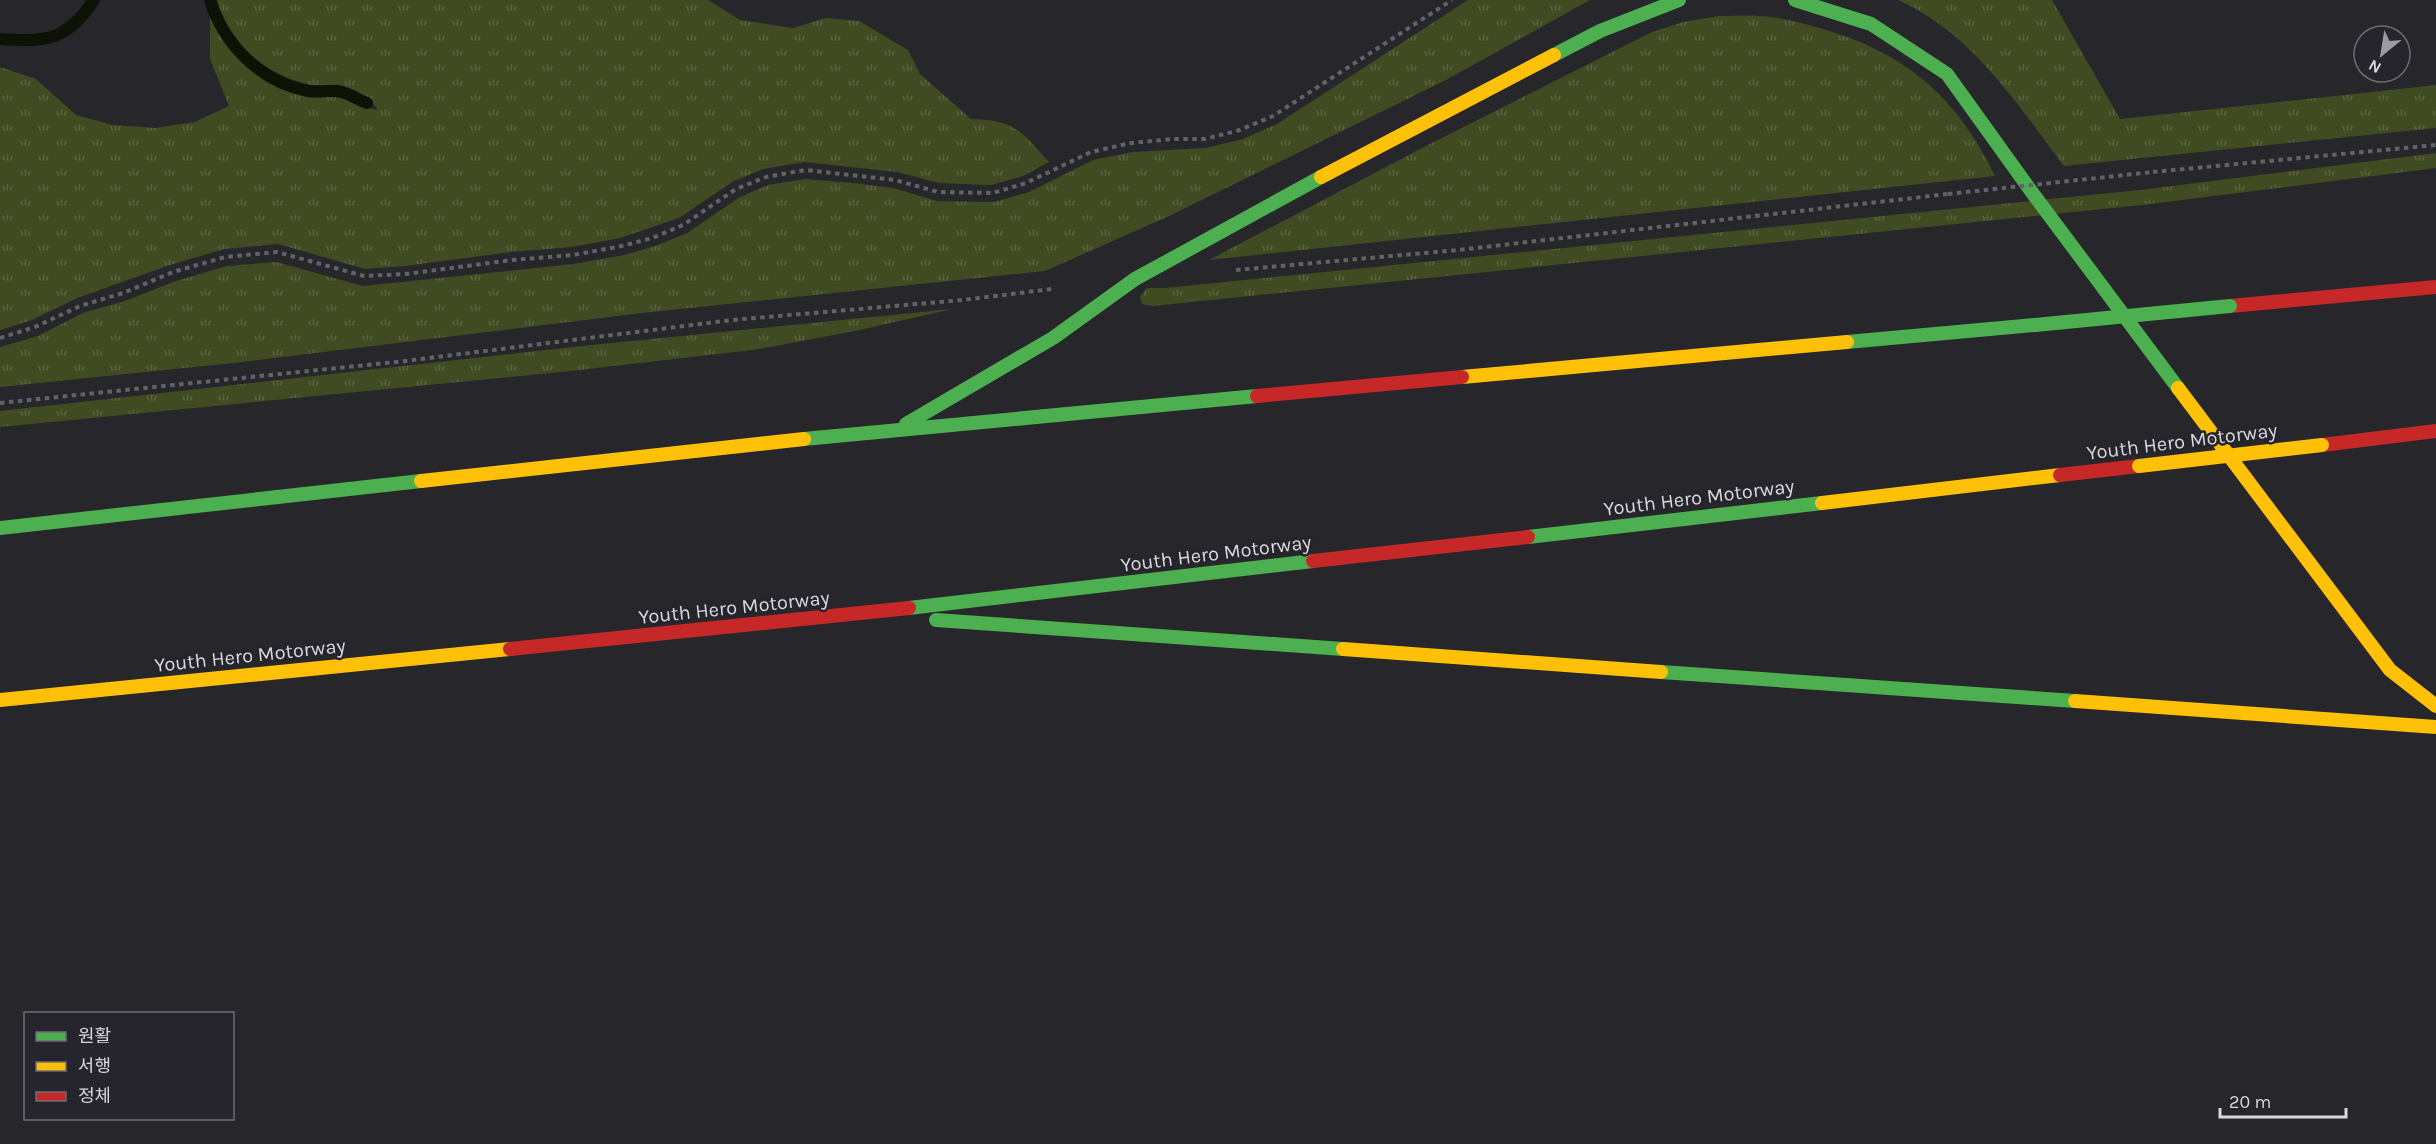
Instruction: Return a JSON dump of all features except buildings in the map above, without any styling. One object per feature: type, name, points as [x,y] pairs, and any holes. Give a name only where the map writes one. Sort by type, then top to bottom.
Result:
[{"type":"highway","points":[[897,429],[1053,338],[1146,273],[1362,156],[1600,32],[1679,0]]},
{"type":"highway","points":[[1795,0],[1871,24],[1947,74],[2031,191],[2390,670],[2436,706]]},
{"type":"highway","points":[[0,528],[897,429],[2436,287]]},
{"type":"highway","name":"Youth Hero Motorway","points":[[0,700],[857,614],[2436,432]]},
{"type":"highway","points":[[857,614],[2436,727]]},
{"type":"path","points":[[0,338],[35,327],[80,306],[173,272],[225,257],[277,252],[364,276],[406,274],[502,261],[573,255],[622,246],[652,238],[683,225],[736,189],[766,177],[805,170],[895,180],[939,192],[993,193],[1026,183],[1090,152],[1131,143],[1205,139],[1240,130],[1273,116],[1452,0]]},
{"type":"path","points":[[1228,270],[1470,249],[1948,194],[2436,145]]},
{"type":"path","points":[[0,403],[405,361],[732,320],[963,300],[1055,288]]},
{"type":"green space","points":[[217,0],[708,0],[740,20],[793,28],[826,18],[859,21],[908,50],[920,74],[971,119],[998,122],[1016,129],[1049,162],[1023,176],[991,185],[939,183],[897,172],[804,162],[763,169],[732,182],[679,218],[620,238],[572,247],[511,252],[405,266],[365,269],[278,244],[224,249],[170,265],[77,298],[32,320],[0,330],[0,67],[36,79],[76,115],[113,125],[155,128],[195,122],[229,106],[210,59],[210,14],[237,56],[259,76],[288,90],[314,96],[338,96],[378,110],[351,88],[340,85],[307,84],[291,79],[263,64],[250,54],[230,30]]},
{"type":"green space","points":[[1468,0],[1590,0],[1448,79],[1169,216],[1045,271],[642,313],[233,363],[0,387],[0,347],[38,336],[83,313],[227,266],[276,262],[363,286],[574,264],[624,255],[687,233],[740,197],[768,185],[805,179],[893,188],[937,201],[994,202],[1029,192],[1093,160],[1133,152],[1206,148],[1243,139],[1277,124]]},
{"type":"green space","points":[[1898,0],[2052,0],[2120,119],[2436,85],[2436,128],[2064,166],[2011,95],[1970,51],[1924,14]]},
{"type":"green space","points":[[1719,16],[1760,16],[1792,21],[1853,39],[1880,51],[1926,82],[1946,101],[1964,123],[1995,176],[1209,260],[1422,148],[1652,32],[1683,22]]},
{"type":"green space","points":[[2436,153],[2436,168],[2142,205],[1153,306],[1142,304],[1140,297],[1147,288],[2140,190]]},
{"type":"green space","points":[[952,309],[760,349],[571,371],[0,427],[0,411],[582,346]]},
{"type":"waterway","points":[[0,39],[31,40],[54,36],[74,24],[94,0]]},
{"type":"waterway","points":[[210,0],[225,32],[235,46],[260,70],[291,86],[308,91],[341,92],[367,103]]},
{"type":"traffic: fast","points":[[1554,55],[1600,31],[1679,0]]},
{"type":"traffic: fast","points":[[1795,0],[1871,24],[1947,74],[2178,388]]},
{"type":"traffic: fast","points":[[906,424],[1053,338],[1135,279],[1321,177]]},
{"type":"traffic: fast","points":[[2035,325],[2230,306]]},
{"type":"traffic: fast","points":[[1847,342],[2035,325]]},
{"type":"traffic: fast","points":[[804,439],[1257,396]]},
{"type":"traffic: fast","points":[[0,528],[421,481]]},
{"type":"traffic: fast","points":[[1528,537],[1822,503]]},
{"type":"traffic: fast","points":[[909,608],[1313,561]]},
{"type":"traffic: fast","points":[[936,620],[1343,649]]},
{"type":"traffic: fast","points":[[1661,672],[2075,701]]},
{"type":"traffic: slow","points":[[1321,177],[1554,55]]},
{"type":"traffic: slow","points":[[1462,377],[1847,342]]},
{"type":"traffic: slow","points":[[2178,388],[2390,670],[2436,706]]},
{"type":"traffic: slow","points":[[421,481],[804,439]]},
{"type":"traffic: slow","points":[[2139,466],[2322,445]]},
{"type":"traffic: slow","points":[[1822,503],[2060,475]]},
{"type":"traffic: slow","points":[[0,700],[510,649]]},
{"type":"traffic: slow","points":[[1343,649],[1661,672]]},
{"type":"traffic: slow","points":[[2075,701],[2436,727]]},
{"type":"traffic: jam","points":[[2230,306],[2436,287]]},
{"type":"traffic: jam","points":[[1257,396],[1462,377]]},
{"type":"traffic: jam","points":[[2322,445],[2436,431]]},
{"type":"traffic: jam","points":[[2060,475],[2139,466]]},
{"type":"traffic: jam","points":[[1313,561],[1528,537]]},
{"type":"traffic: jam","points":[[510,649],[909,608]]}]
